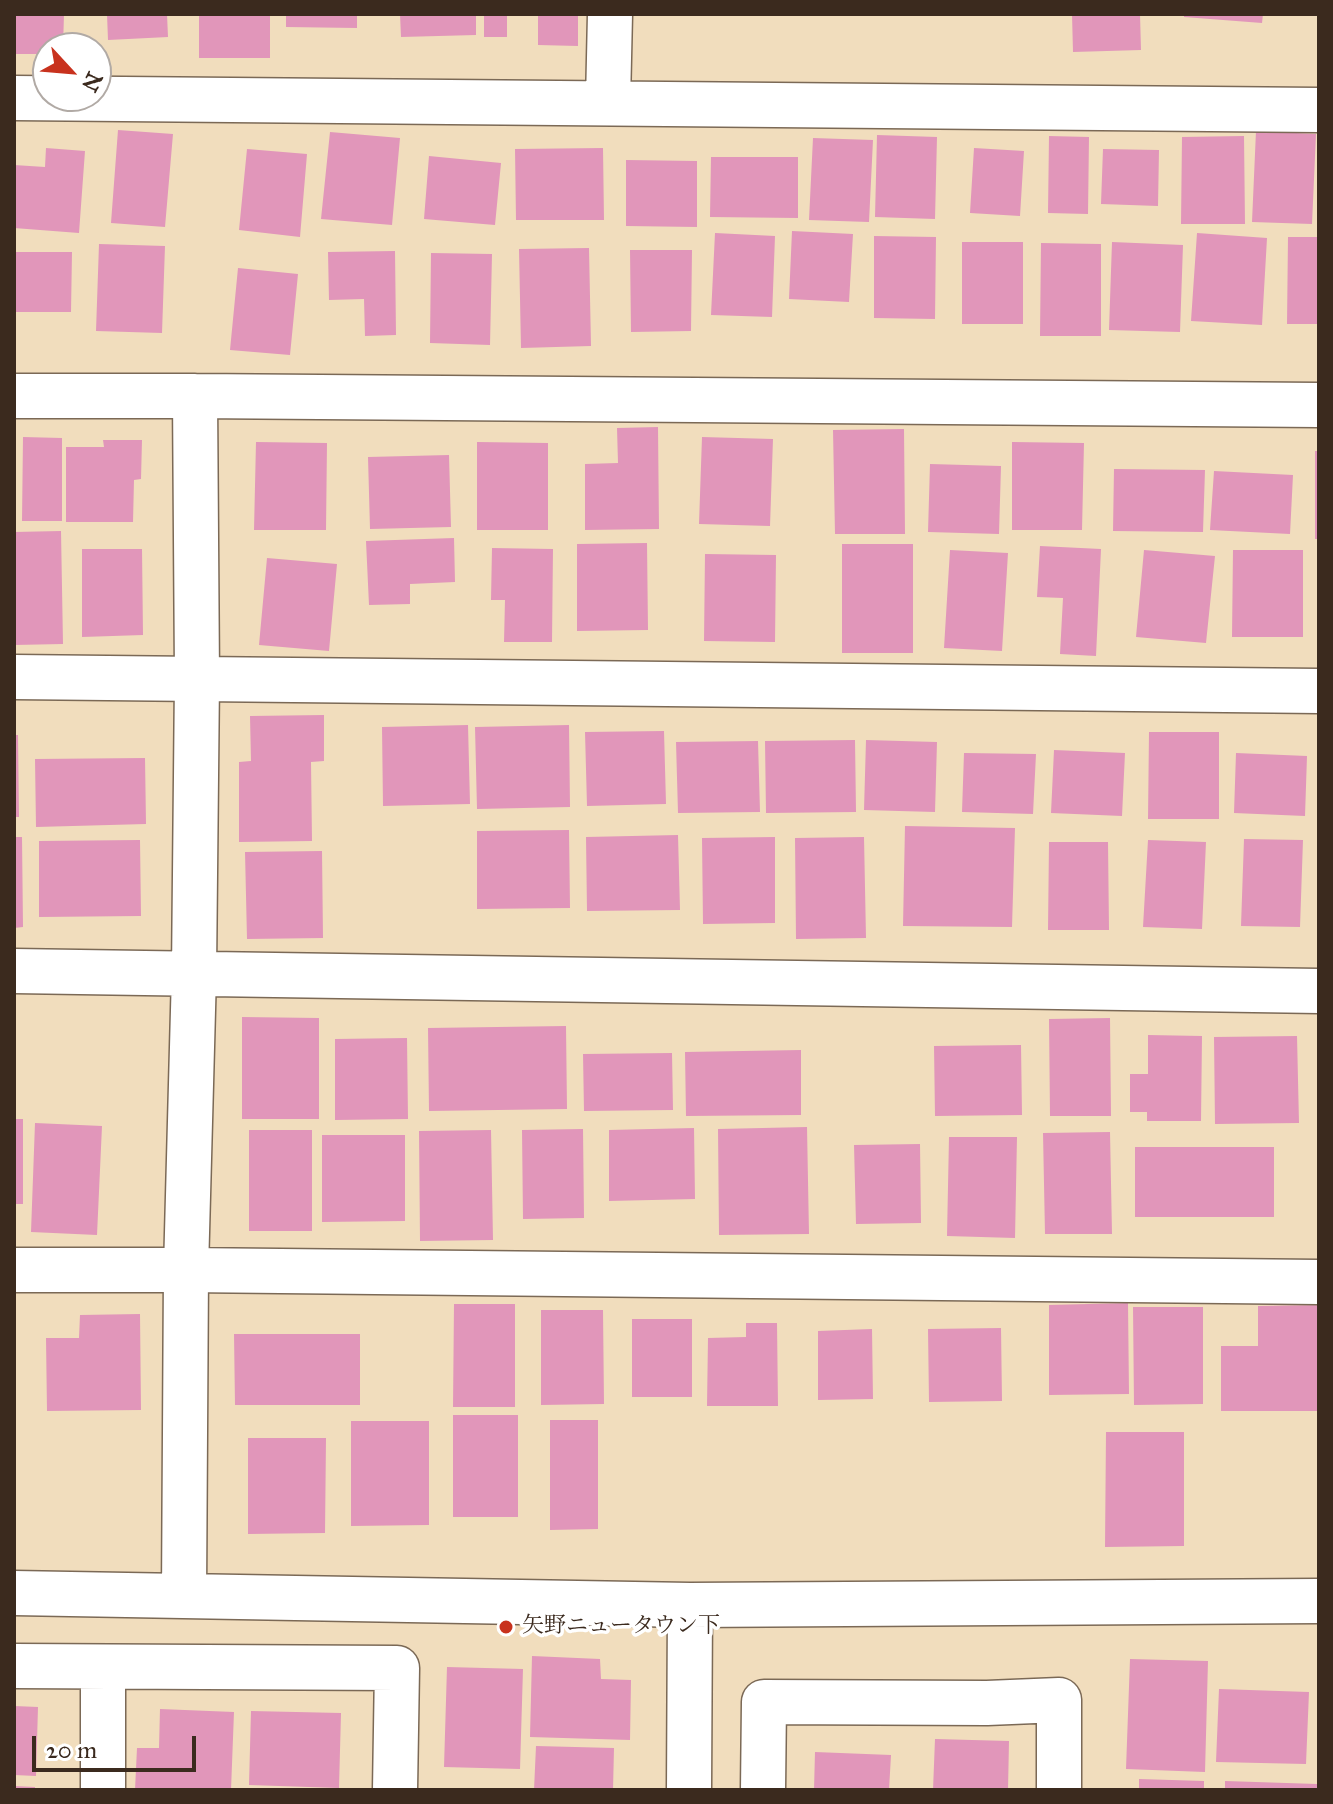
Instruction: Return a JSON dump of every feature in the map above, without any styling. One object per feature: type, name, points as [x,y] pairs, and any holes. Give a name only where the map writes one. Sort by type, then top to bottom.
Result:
[{"type":"street","points":[[608,102],[610,14]]},
{"type":"street","points":[[14,98],[1319,110]]},
{"type":"street","points":[[14,396],[1319,405]]},
{"type":"street","points":[[184,1595],[186,1270],[194,973],[197,678],[195,396]]},
{"type":"street","points":[[14,677],[1319,691]]},
{"type":"street","points":[[14,971],[1319,991]]},
{"type":"street","points":[[14,1270],[1319,1282]]},
{"type":"street","points":[[14,1593],[690,1605],[1319,1601]]},
{"type":"street","points":[[689,1790],[690,1605]]},
{"type":"street","points":[[14,1666],[397,1668],[395,1790]]},
{"type":"street","points":[[103,1668],[103,1790]]},
{"type":"street","points":[[763,1790],[764,1702],[987,1703],[1059,1700],[1059,1790]]},
{"type":"building","points":[[14,14],[64,14],[63,32],[32,32],[32,54],[14,54]]},
{"type":"building","points":[[107,14],[167,14],[168,37],[112,40],[112,32],[108,32]]},
{"type":"building","points":[[199,14],[270,14],[270,58],[199,58]]},
{"type":"building","points":[[286,14],[357,14],[357,28],[286,27]]},
{"type":"building","points":[[400,14],[476,14],[476,35],[401,37]]},
{"type":"building","points":[[484,14],[507,14],[507,37],[484,37]]},
{"type":"building","points":[[538,14],[578,14],[578,46],[538,45]]},
{"type":"building","points":[[1072,14],[1140,14],[1141,50],[1073,52]]},
{"type":"building","points":[[1184,14],[1263,14],[1262,23],[1184,17]]},
{"type":"building","points":[[118,130],[173,134],[165,227],[111,223]]},
{"type":"building","points":[[1256,131],[1316,134],[1312,224],[1252,222]]},
{"type":"building","points":[[330,132],[400,138],[392,225],[321,219]]},
{"type":"building","points":[[877,135],[937,137],[935,219],[875,217]]},
{"type":"building","points":[[1049,136],[1089,137],[1088,214],[1048,213]]},
{"type":"building","points":[[1244,136],[1245,224],[1181,224],[1182,137]]},
{"type":"building","points":[[813,138],[873,140],[869,222],[809,220]]},
{"type":"building","points":[[46,148],[85,151],[79,233],[14,228],[14,165],[45,167]]},
{"type":"building","points":[[603,148],[604,220],[516,220],[515,149]]},
{"type":"building","points":[[974,148],[1024,151],[1020,216],[970,213]]},
{"type":"building","points":[[247,149],[307,154],[300,237],[239,230]]},
{"type":"building","points":[[1103,149],[1159,150],[1158,206],[1101,204]]},
{"type":"building","points":[[429,156],[501,163],[495,225],[424,219]]},
{"type":"building","points":[[711,157],[798,157],[798,218],[710,217]]},
{"type":"building","points":[[626,160],[697,161],[697,227],[626,226]]},
{"type":"building","points":[[792,231],[853,234],[849,302],[789,299]]},
{"type":"building","points":[[715,233],[775,236],[772,317],[711,315]]},
{"type":"building","points":[[1197,233],[1267,238],[1262,325],[1191,321]]},
{"type":"building","points":[[874,236],[936,237],[935,319],[874,318]]},
{"type":"building","points":[[1288,237],[1319,237],[1319,324],[1287,324]]},
{"type":"building","points":[[962,242],[1023,242],[1023,324],[962,324]]},
{"type":"building","points":[[1112,242],[1183,245],[1180,332],[1109,330]]},
{"type":"building","points":[[1041,243],[1101,244],[1101,336],[1040,336]]},
{"type":"building","points":[[99,244],[165,246],[162,333],[96,331]]},
{"type":"building","points":[[589,248],[591,346],[521,348],[519,249]]},
{"type":"building","points":[[630,250],[692,250],[691,331],[631,332]]},
{"type":"building","points":[[395,251],[396,335],[365,336],[364,299],[329,300],[328,252]]},
{"type":"building","points":[[14,252],[72,252],[71,312],[14,312]]},
{"type":"building","points":[[431,253],[492,254],[490,345],[430,343]]},
{"type":"building","points":[[238,268],[298,274],[290,355],[230,350]]},
{"type":"building","points":[[658,427],[659,529],[585,530],[585,464],[618,463],[617,428]]},
{"type":"building","points":[[904,429],[905,534],[835,534],[833,430]]},
{"type":"building","points":[[23,437],[62,438],[62,521],[22,521]]},
{"type":"building","points":[[702,437],[773,439],[770,526],[699,524]]},
{"type":"building","points":[[103,440],[142,440],[141,479],[134,480],[133,522],[66,522],[66,447],[104,447]]},
{"type":"building","points":[[256,442],[327,443],[326,530],[254,530]]},
{"type":"building","points":[[477,442],[548,443],[548,530],[477,530]]},
{"type":"building","points":[[1012,442],[1084,443],[1082,530],[1012,530]]},
{"type":"building","points":[[1315,451],[1319,451],[1319,539],[1315,539]]},
{"type":"building","points":[[449,455],[451,527],[370,529],[368,457]]},
{"type":"building","points":[[930,464],[1001,466],[999,534],[928,532]]},
{"type":"building","points":[[1114,469],[1205,470],[1203,532],[1113,531]]},
{"type":"building","points":[[1214,471],[1293,475],[1290,534],[1210,530]]},
{"type":"building","points":[[61,531],[63,644],[14,645],[14,532]]},
{"type":"building","points":[[454,538],[455,582],[410,584],[410,604],[369,605],[366,541]]},
{"type":"building","points":[[647,543],[648,630],[577,631],[577,544]]},
{"type":"building","points":[[842,544],[913,544],[913,653],[842,653]]},
{"type":"building","points":[[1040,546],[1101,549],[1096,656],[1060,654],[1063,598],[1037,597]]},
{"type":"building","points":[[492,548],[553,549],[552,642],[504,642],[505,600],[491,600]]},
{"type":"building","points":[[82,549],[142,549],[143,635],[82,637]]},
{"type":"building","points":[[950,550],[1008,553],[1002,651],[944,648]]},
{"type":"building","points":[[1144,550],[1215,556],[1206,643],[1136,637]]},
{"type":"building","points":[[1233,550],[1303,550],[1303,637],[1232,637]]},
{"type":"building","points":[[705,554],[776,555],[775,642],[704,641]]},
{"type":"building","points":[[267,558],[337,564],[329,651],[259,645]]},
{"type":"building","points":[[324,715],[324,761],[311,762],[312,841],[239,842],[239,762],[251,761],[250,716]]},
{"type":"building","points":[[468,725],[470,804],[383,806],[382,727]]},
{"type":"building","points":[[569,725],[570,807],[477,809],[475,727]]},
{"type":"building","points":[[664,731],[666,804],[587,806],[585,732]]},
{"type":"building","points":[[1149,732],[1219,732],[1219,819],[1148,819]]},
{"type":"building","points":[[14,735],[18,735],[19,817],[14,817]]},
{"type":"building","points":[[855,740],[856,812],[766,813],[765,741]]},
{"type":"building","points":[[866,740],[937,742],[935,812],[864,810]]},
{"type":"building","points":[[758,741],[760,812],[678,813],[676,742]]},
{"type":"building","points":[[1054,750],[1125,753],[1122,816],[1051,813]]},
{"type":"building","points":[[964,753],[1036,754],[1033,814],[962,812]]},
{"type":"building","points":[[1236,753],[1307,756],[1305,816],[1234,813]]},
{"type":"building","points":[[145,758],[146,824],[36,827],[35,759]]},
{"type":"building","points":[[905,826],[1015,828],[1012,927],[903,926]]},
{"type":"building","points":[[569,830],[570,908],[477,909],[477,831]]},
{"type":"building","points":[[678,835],[680,910],[587,911],[586,837]]},
{"type":"building","points":[[14,837],[22,837],[23,927],[14,928]]},
{"type":"building","points":[[775,837],[775,923],[703,924],[702,838]]},
{"type":"building","points":[[864,837],[866,938],[796,939],[795,838]]},
{"type":"building","points":[[1244,839],[1303,840],[1300,927],[1241,926]]},
{"type":"building","points":[[140,840],[141,916],[39,917],[39,841]]},
{"type":"building","points":[[1148,840],[1206,842],[1202,929],[1143,927]]},
{"type":"building","points":[[1049,842],[1108,842],[1109,930],[1048,930]]},
{"type":"building","points":[[322,851],[323,938],[247,939],[245,852]]},
{"type":"building","points":[[242,1017],[319,1018],[319,1119],[242,1119]]},
{"type":"building","points":[[1110,1018],[1111,1116],[1050,1116],[1049,1019]]},
{"type":"building","points":[[566,1026],[567,1109],[429,1111],[428,1028]]},
{"type":"building","points":[[1148,1035],[1202,1036],[1201,1121],[1147,1121],[1147,1112],[1130,1112],[1130,1074],[1148,1074]]},
{"type":"building","points":[[1297,1036],[1299,1123],[1215,1124],[1214,1037]]},
{"type":"building","points":[[407,1038],[408,1119],[335,1120],[335,1039]]},
{"type":"building","points":[[1021,1045],[1022,1115],[935,1116],[934,1046]]},
{"type":"building","points":[[801,1050],[801,1115],[686,1116],[685,1052]]},
{"type":"building","points":[[672,1053],[673,1110],[584,1111],[583,1054]]},
{"type":"building","points":[[14,1119],[23,1119],[23,1204],[14,1204]]},
{"type":"building","points":[[35,1123],[102,1126],[97,1235],[31,1232]]},
{"type":"building","points":[[807,1127],[809,1234],[719,1235],[718,1129]]},
{"type":"building","points":[[694,1128],[695,1199],[609,1201],[609,1130]]},
{"type":"building","points":[[583,1129],[584,1218],[523,1219],[522,1130]]},
{"type":"building","points":[[249,1130],[312,1130],[312,1231],[249,1231]]},
{"type":"building","points":[[491,1130],[493,1240],[420,1241],[419,1131]]},
{"type":"building","points":[[1110,1132],[1112,1234],[1045,1234],[1043,1133]]},
{"type":"building","points":[[322,1135],[405,1135],[405,1221],[322,1222]]},
{"type":"building","points":[[949,1137],[1017,1137],[1015,1238],[947,1236]]},
{"type":"building","points":[[920,1144],[921,1223],[856,1224],[854,1145]]},
{"type":"building","points":[[1135,1147],[1274,1147],[1274,1217],[1135,1217]]},
{"type":"building","points":[[1128,1303],[1129,1394],[1049,1395],[1049,1305]]},
{"type":"building","points":[[454,1304],[515,1304],[515,1407],[453,1407]]},
{"type":"building","points":[[1319,1305],[1319,1411],[1221,1411],[1221,1346],[1258,1346],[1258,1306]]},
{"type":"building","points":[[1133,1307],[1203,1307],[1203,1404],[1134,1405]]},
{"type":"building","points":[[541,1310],[603,1310],[604,1404],[541,1405]]},
{"type":"building","points":[[140,1314],[141,1410],[47,1411],[46,1338],[79,1338],[80,1315]]},
{"type":"building","points":[[632,1319],[692,1319],[692,1397],[632,1397]]},
{"type":"building","points":[[746,1323],[777,1323],[778,1406],[707,1406],[708,1338],[746,1337]]},
{"type":"building","points":[[1001,1328],[1002,1401],[929,1402],[928,1329]]},
{"type":"building","points":[[872,1329],[873,1399],[818,1400],[818,1331]]},
{"type":"building","points":[[234,1334],[360,1334],[360,1405],[235,1405]]},
{"type":"building","points":[[453,1415],[518,1415],[518,1517],[453,1517]]},
{"type":"building","points":[[550,1420],[598,1420],[598,1529],[550,1530]]},
{"type":"building","points":[[351,1421],[429,1421],[429,1525],[351,1526]]},
{"type":"building","points":[[1106,1432],[1184,1432],[1184,1546],[1105,1547]]},
{"type":"building","points":[[248,1438],[326,1438],[325,1533],[248,1534]]},
{"type":"building","points":[[532,1656],[600,1659],[601,1679],[631,1680],[630,1740],[530,1737]]},
{"type":"building","points":[[1130,1659],[1208,1661],[1205,1772],[1126,1769]]},
{"type":"building","points":[[447,1667],[523,1669],[520,1769],[444,1767]]},
{"type":"building","points":[[1219,1689],[1309,1692],[1306,1764],[1216,1762]]},
{"type":"building","points":[[14,1706],[38,1707],[36,1776],[14,1775]]},
{"type":"building","points":[[160,1709],[234,1712],[231,1790],[135,1790],[137,1748],[159,1748]]},
{"type":"building","points":[[251,1711],[341,1713],[339,1788],[249,1785]]},
{"type":"building","points":[[935,1739],[1009,1741],[1008,1790],[933,1790]]},
{"type":"building","points":[[536,1746],[614,1748],[613,1790],[534,1790]]},
{"type":"building","points":[[815,1752],[891,1755],[889,1790],[814,1790]]},
{"type":"building","points":[[1139,1779],[1204,1781],[1204,1790],[1139,1790]]},
{"type":"building","points":[[1225,1781],[1317,1784],[1317,1790],[1225,1790]]},
{"type":"building","points":[[14,1786],[35,1787],[35,1790],[14,1790]]},
{"type":"place","name":"矢野ニュータウン下","points":[[506,1627]]}]
